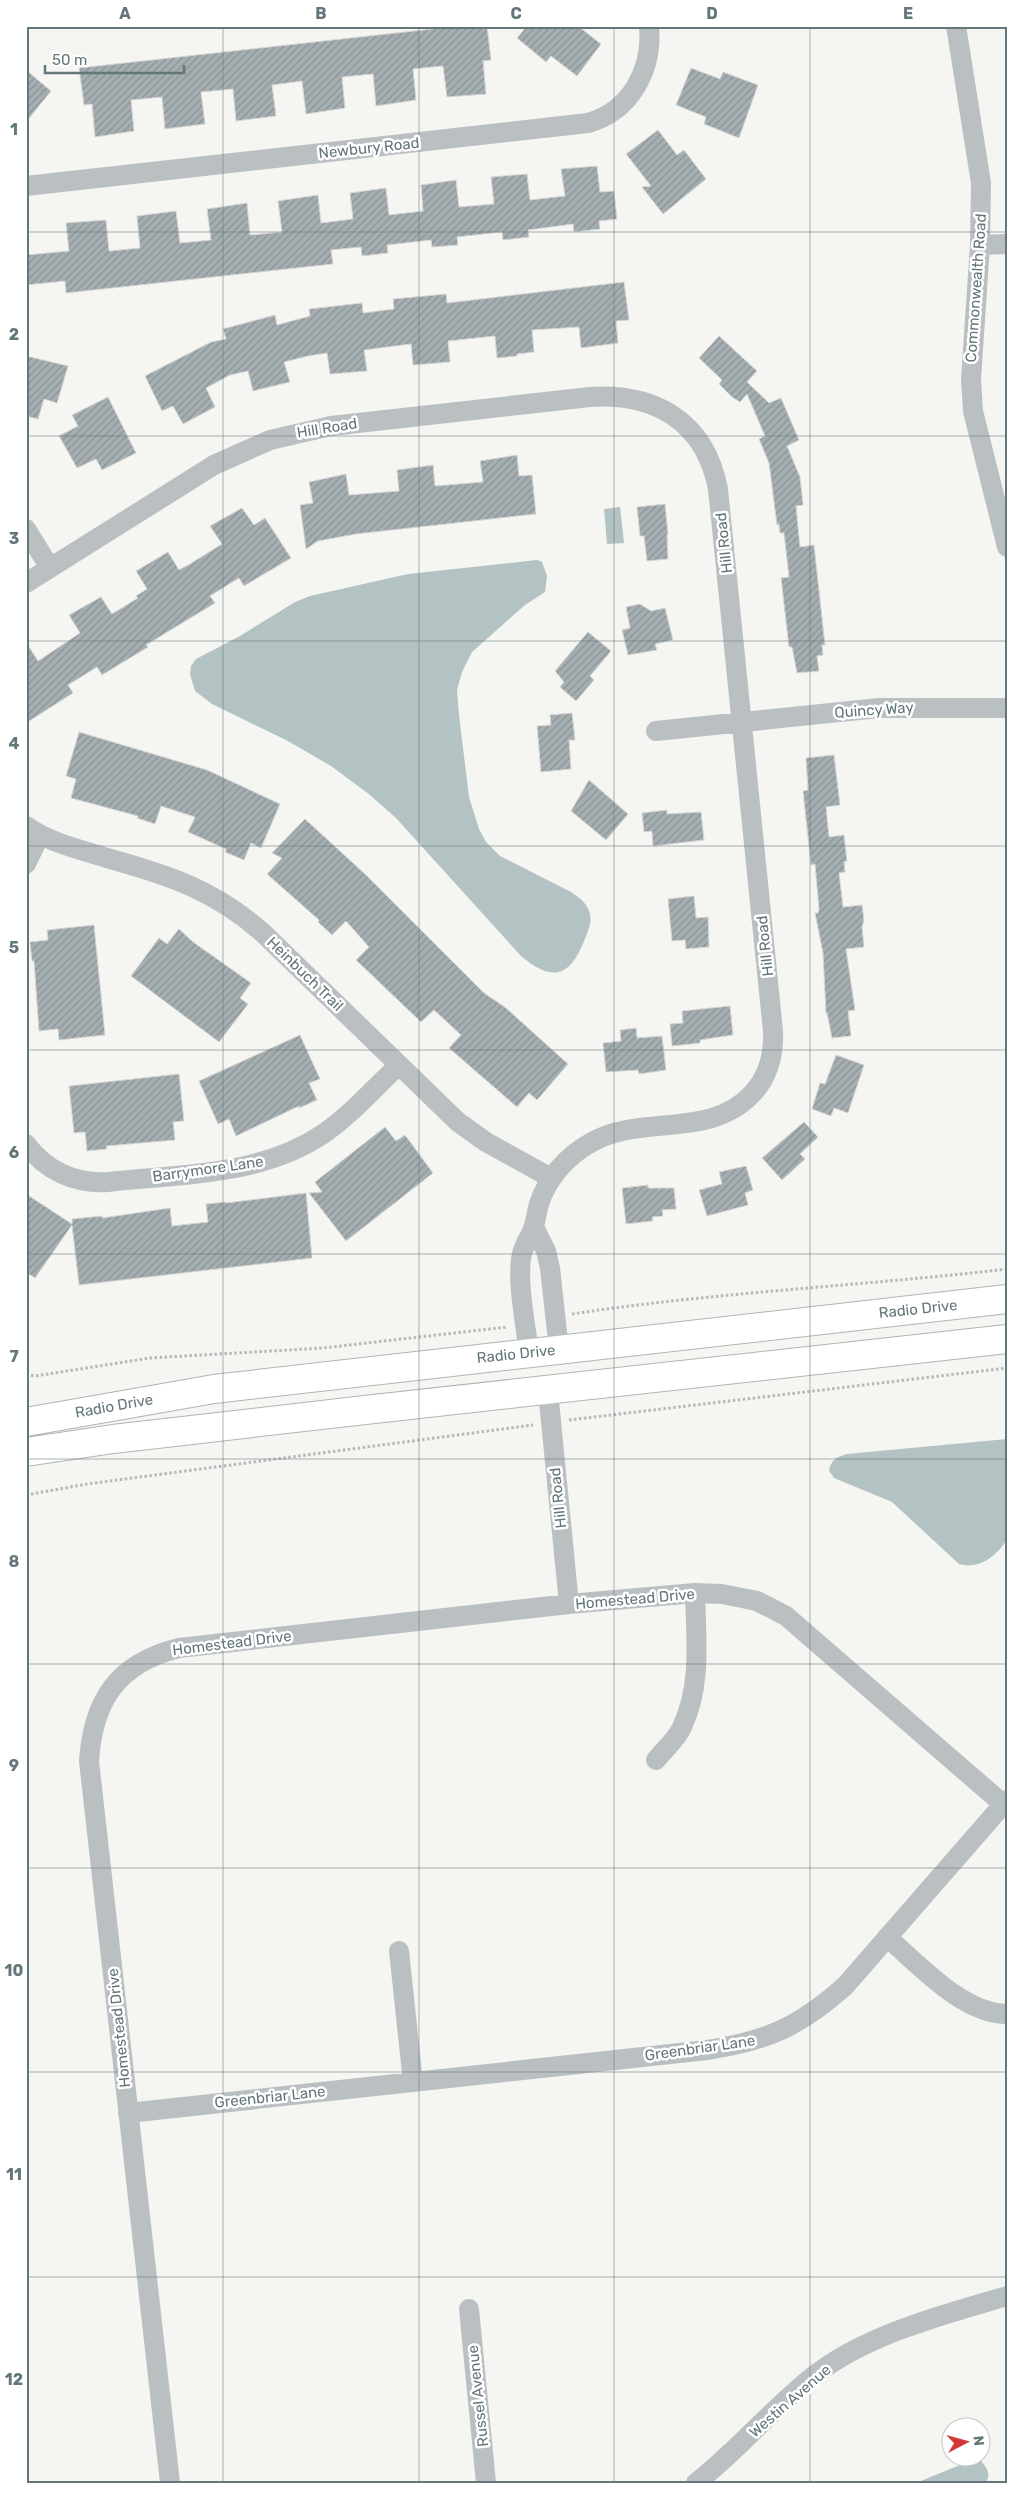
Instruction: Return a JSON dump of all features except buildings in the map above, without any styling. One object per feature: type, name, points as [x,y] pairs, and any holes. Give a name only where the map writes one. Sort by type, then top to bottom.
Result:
[{"type":"main road","name":"Radio Drive","points":[[26,1422],[214,1389],[1007,1299]]},
{"type":"main road","name":"Radio Drive","points":[[26,1452],[113,1439],[1007,1340]]},
{"type":"street","name":"Newbury Road","points":[[26,186],[592,122],[619,107],[637,86],[647,62],[648,26]]},
{"type":"street","name":"Commonwealth Road","points":[[956,26],[981,183],[980,245],[970,379],[973,411],[1007,547]]},
{"type":"street","points":[[980,245],[1007,244]]},
{"type":"street","name":"Hill Road","points":[[26,584],[214,464],[245,449],[289,434],[339,425],[590,397],[615,396],[634,399],[660,408],[678,420],[702,446],[713,467],[718,489],[773,1031],[773,1050],[767,1073],[759,1086],[746,1100],[727,1113],[702,1121],[631,1129],[607,1135],[586,1145],[564,1163],[551,1178],[538,1205],[534,1226],[521,1260],[529,1353]]},
{"type":"street","points":[[26,529],[50,568]]},
{"type":"street","name":"Quincy Way","points":[[656,731],[879,708],[1007,708]]},
{"type":"street","points":[[26,864],[33,831]]},
{"type":"street","name":"Heinbuch Trail","points":[[33,831],[178,879],[230,906],[263,933],[466,1129],[551,1178]]},
{"type":"street","name":"Barrymore Lane","points":[[26,1144],[41,1162],[60,1174],[88,1182],[108,1182],[252,1165],[293,1151],[322,1134],[399,1065]]},
{"type":"street","points":[[534,1226],[546,1251],[550,1268],[559,1350]]},
{"type":"street","name":"Hill Road","points":[[548,1391],[569,1604]]},
{"type":"street","points":[[656,1760],[682,1729],[694,1696],[697,1665],[695,1593]]},
{"type":"street","name":"Homestead Drive","points":[[170,2483],[89,1761],[94,1722],[104,1699],[119,1678],[160,1653],[179,1648],[569,1604],[695,1593],[722,1594],[756,1601],[786,1616],[1005,1802]]},
{"type":"street","name":"Greenbriar Lane","points":[[128,2113],[707,2050],[736,2046],[766,2038],[792,2026],[822,2006],[846,1986],[887,1936],[1005,1802]]},
{"type":"street","points":[[887,1936],[950,1991],[976,2008],[1007,2014]]},
{"type":"street","points":[[400,1951],[413,2082]]},
{"type":"street","name":"Westin Avenue","points":[[696,2483],[716,2468],[811,2378],[835,2361],[891,2334],[1007,2296]]},
{"type":"street","name":"Russel Avenue","points":[[469,2309],[486,2483]]},
{"type":"path","points":[[574,1314],[776,1290],[906,1281],[1007,1269]]},
{"type":"path","points":[[26,1375],[150,1358],[323,1348],[506,1327]]},
{"type":"path","points":[[576,1420],[1007,1368]]},
{"type":"path","points":[[26,1495],[87,1484],[522,1426]]},
{"type":"shaded area","points":[[620,507],[624,543],[607,544],[604,509]]},
{"type":"shaded area","points":[[537,560],[542,562],[547,576],[545,592],[525,605],[472,652],[462,672],[457,690],[469,797],[479,829],[486,842],[500,856],[571,892],[584,902],[588,908],[589,926],[578,954],[572,963],[558,972],[541,970],[521,956],[396,818],[370,795],[331,766],[286,740],[212,704],[195,691],[190,674],[191,666],[196,659],[240,636],[295,602],[310,596],[408,574]]},
{"type":"shaded area","points":[[1007,1439],[1007,1539],[993,1556],[974,1565],[959,1564],[892,1502],[834,1478],[829,1471],[831,1464],[835,1460],[847,1454]]},
{"type":"shaded area","points":[[957,2466],[984,2466],[988,2474],[986,2483],[916,2483]]}]
